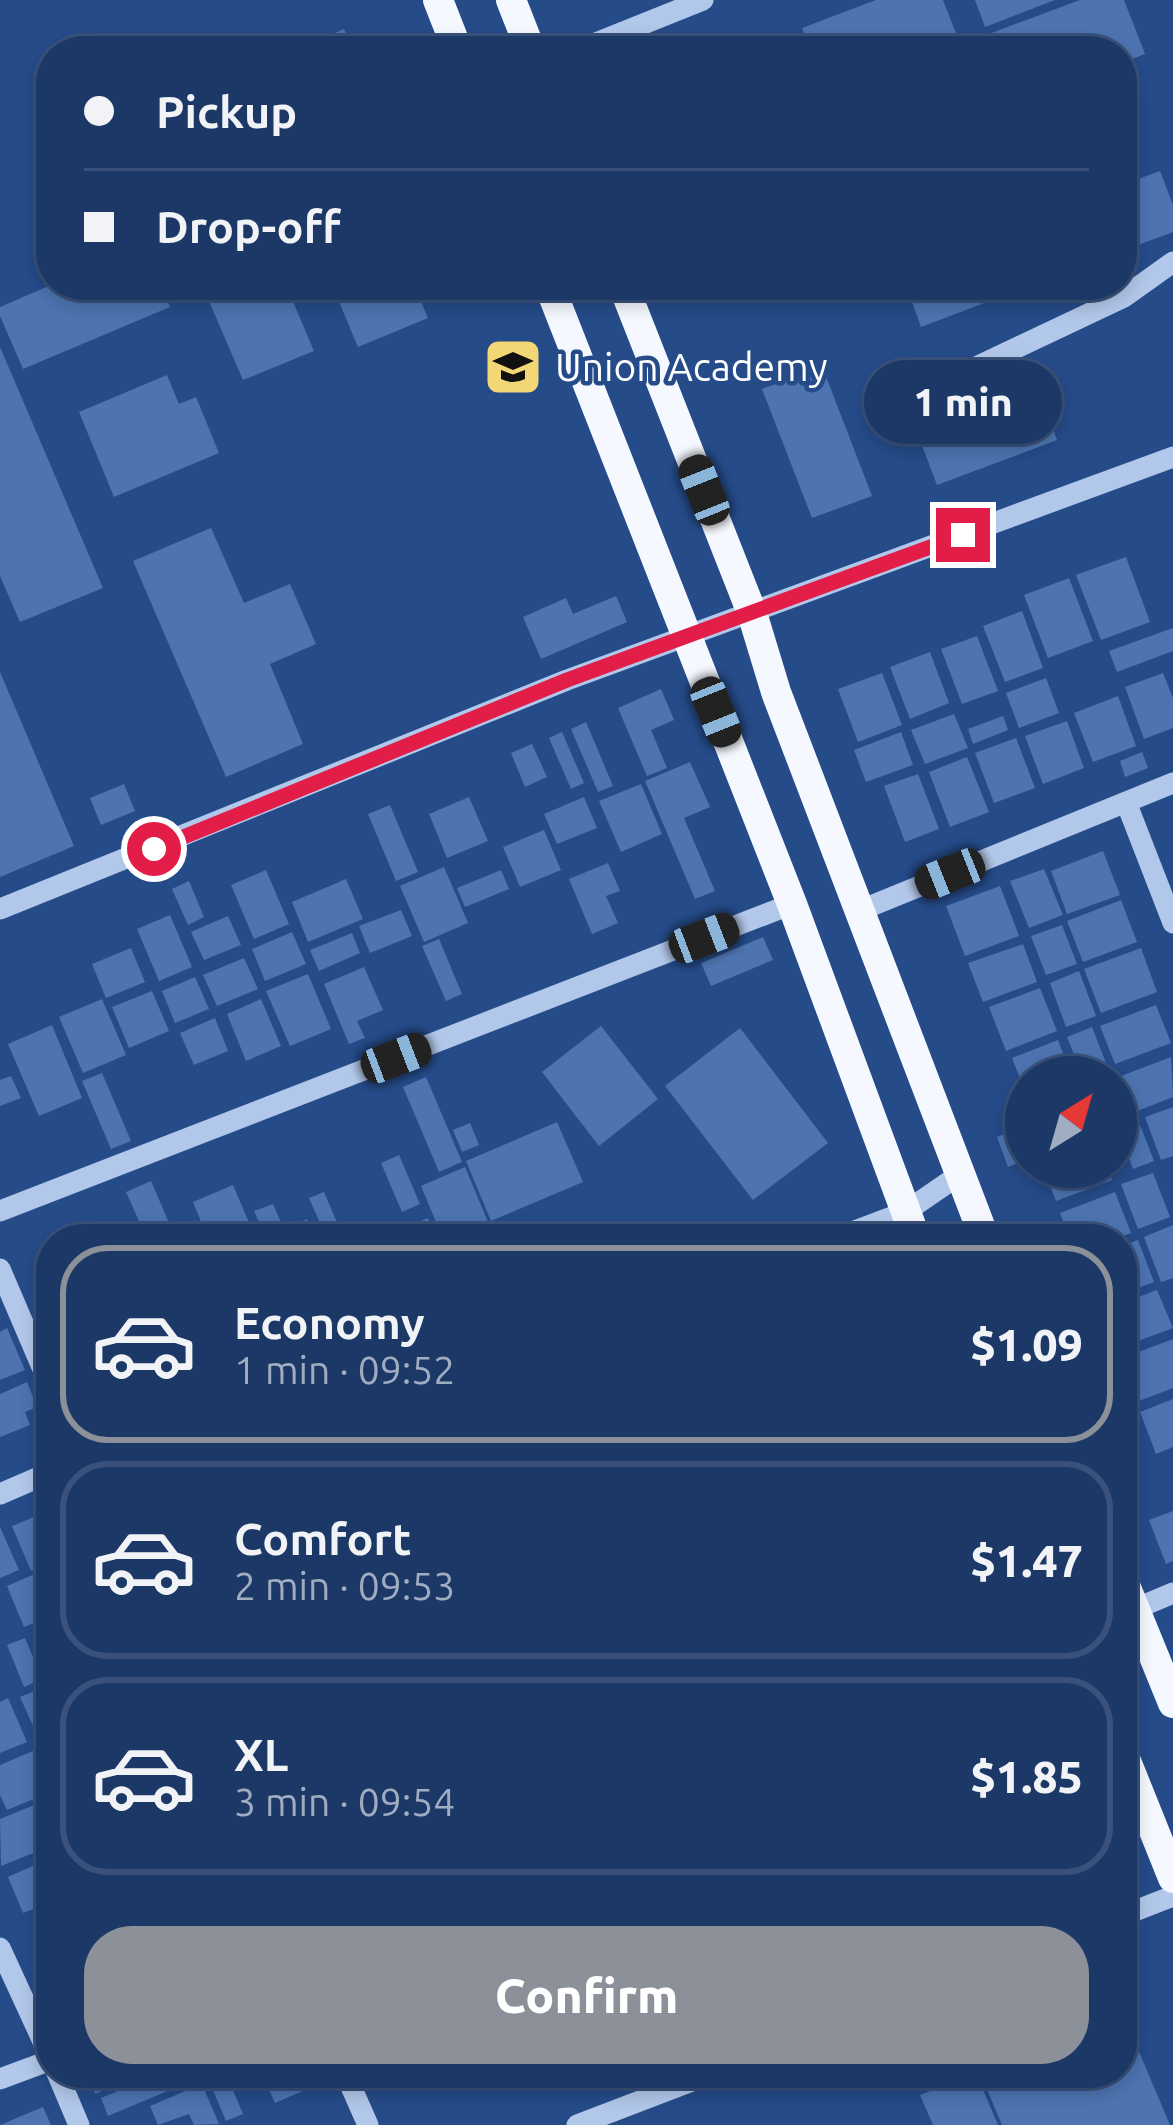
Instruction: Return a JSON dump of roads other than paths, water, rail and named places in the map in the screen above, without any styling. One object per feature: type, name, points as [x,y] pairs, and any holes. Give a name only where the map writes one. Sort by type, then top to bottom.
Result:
[{"type":"main road","points":[[439,0],[452,36]]},
{"type":"main road","points":[[511,0],[525,36]]},
{"type":"main road","points":[[555,300],[792,904],[911,1224]]},
{"type":"main road","points":[[629,300],[752,613],[776,692],[979,1224]]},
{"type":"main road","points":[[1137,1614],[1173,1703]]},
{"type":"main road","points":[[1137,1788],[1173,1878]]},
{"type":"street","points":[[613,36],[703,0]]},
{"type":"street","points":[[1137,288],[1173,262]]},
{"type":"street","points":[[955,377],[1118,300]]},
{"type":"street","points":[[0,909],[685,635],[1173,457]]},
{"type":"street","points":[[861,910],[1173,783]]},
{"type":"street","points":[[1126,802],[1173,923]]},
{"type":"street","points":[[0,1211],[792,904]]},
{"type":"street","points":[[912,1224],[959,1175]]},
{"type":"street","points":[[0,1269],[36,1353]]},
{"type":"street","points":[[0,1494],[36,1478]]},
{"type":"street","points":[[1137,1608],[1173,1593]]},
{"type":"street","points":[[1137,1910],[1173,1896]]},
{"type":"street","points":[[0,1948],[36,2027]]},
{"type":"street","points":[[0,2079],[36,2066]]},
{"type":"street","points":[[63,2088],[79,2125]]},
{"type":"street","points":[[352,2088],[368,2125]]},
{"type":"street","points":[[578,2125],[674,2088]]},
{"type":"place","name":"Union Academy","points":[[513,367]]}]
